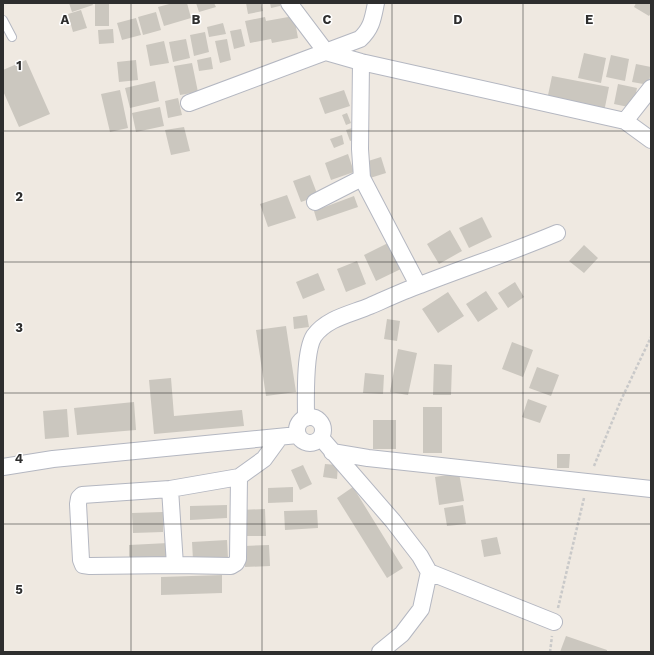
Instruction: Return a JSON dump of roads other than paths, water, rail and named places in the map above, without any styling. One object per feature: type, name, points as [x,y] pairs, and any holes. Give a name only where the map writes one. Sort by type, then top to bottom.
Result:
[{"type":"street","points":[[289,3],[326,52],[361,62],[625,121],[651,140]]},
{"type":"street","points":[[189,103],[360,39],[368,32],[373,20],[376,3]]},
{"type":"street","points":[[361,62],[360,149],[362,178],[418,285]]},
{"type":"street","points":[[625,121],[651,88]]},
{"type":"street","points":[[315,202],[362,178]]},
{"type":"street","points":[[306,418],[306,377],[310,347],[314,336],[325,327],[342,316],[366,308],[418,285],[557,233]]},
{"type":"street","points":[[311,417],[320,421],[324,431],[320,438],[311,443],[301,439],[298,435],[298,425],[306,418],[311,417]]},
{"type":"street","points":[[3,466],[52,459],[298,435]]},
{"type":"street","points":[[239,477],[238,558],[236,563],[232,566],[83,565],[81,560],[78,511],[79,498],[82,495],[170,488],[239,477],[264,460],[280,437]]},
{"type":"street","points":[[320,438],[393,521],[420,556],[429,572],[554,622]]},
{"type":"street","points":[[332,452],[368,458],[651,489]]},
{"type":"street","points":[[170,488],[175,565]]},
{"type":"street","points":[[380,652],[402,634],[421,609],[429,572]]},
{"type":"lane","points":[[3,20],[12,37]]}]
